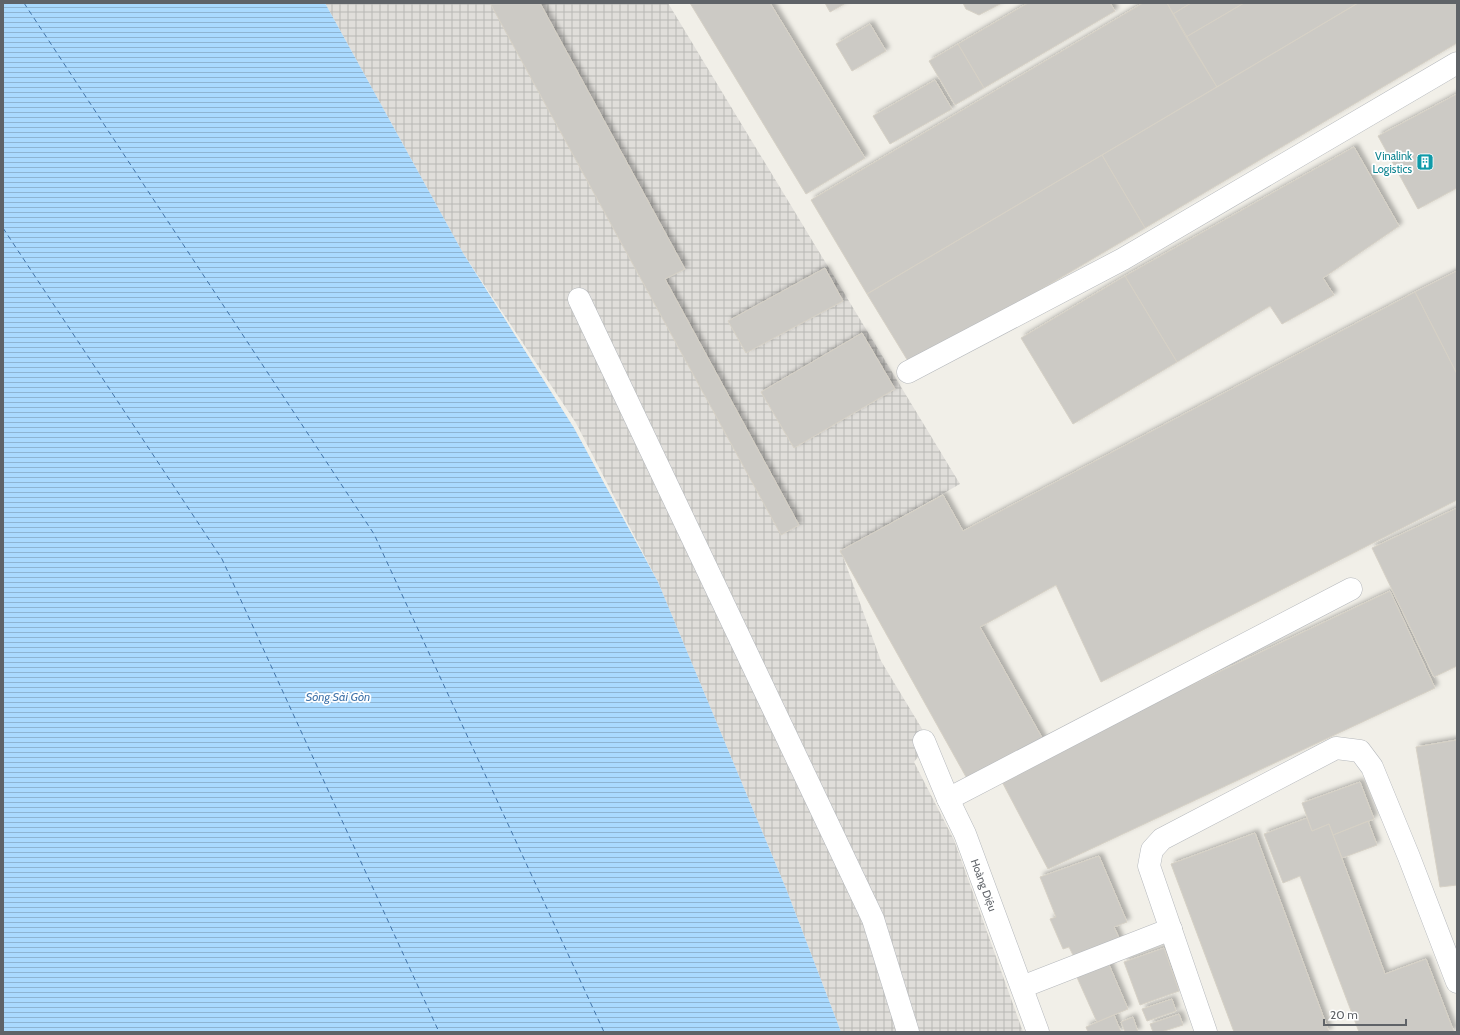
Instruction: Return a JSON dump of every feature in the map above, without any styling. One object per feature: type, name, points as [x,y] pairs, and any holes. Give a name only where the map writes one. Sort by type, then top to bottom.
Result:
[{"type":"street","points":[[908,372],[1123,259],[1457,63]]},
{"type":"street","points":[[579,299],[873,919],[908,1032]]},
{"type":"street","points":[[948,799],[1352,589]]},
{"type":"street","name":"Hoàng Diệu","points":[[924,741],[948,799],[965,834],[1038,1032]]},
{"type":"street","points":[[1206,1032],[1149,866],[1152,850],[1162,839],[1336,748],[1360,751],[1372,768],[1409,857],[1457,982]]},
{"type":"street","points":[[1022,987],[1171,929]]},
{"type":"shaded area","points":[[325,3],[668,3],[960,484],[841,551],[881,661],[930,742],[914,762],[954,840],[1023,1032],[841,1032],[787,891],[658,582],[576,423],[463,253]]},
{"type":"water","name":"Sông Sài Gòn","points":[[3,3],[325,3],[463,253],[574,428],[658,582],[787,891],[841,1032],[3,1032]]},
{"type":"building","points":[[490,3],[540,3],[685,269],[665,279],[799,525],[781,535]]},
{"type":"building","points":[[690,3],[770,3],[865,158],[806,194]]},
{"type":"building","points":[[825,3],[846,3],[830,12]]},
{"type":"building","points":[[963,3],[1002,3],[979,15],[966,9]]},
{"type":"building","points":[[1028,3],[1110,3],[1115,11],[984,88],[958,44]]},
{"type":"building","points":[[1143,3],[1167,3],[1217,87],[867,294],[811,200]]},
{"type":"building","points":[[1167,3],[1191,3],[1173,14]]},
{"type":"building","points":[[1191,3],[1244,3],[1186,37],[1173,14]]},
{"type":"building","points":[[1244,3],[1358,3],[1217,87],[1186,37]]},
{"type":"building","points":[[1358,3],[1457,3],[1457,43],[1145,228],[1102,155]]},
{"type":"building","points":[[870,24],[886,51],[852,71],[836,44]]},
{"type":"building","points":[[958,44],[984,88],[955,105],[929,61]]},
{"type":"building","points":[[935,80],[952,109],[890,144],[873,116]]},
{"type":"building","name":"Vinalink Logistics","points":[[1457,94],[1457,188],[1418,209],[1378,136]]},
{"type":"building","points":[[1354,147],[1399,226],[1323,278],[1334,295],[1282,324],[1270,306],[1177,362],[1125,276]]},
{"type":"building","points":[[1102,155],[1145,228],[911,366],[867,294]]},
{"type":"building","points":[[825,268],[843,301],[746,353],[728,321]]},
{"type":"building","points":[[1457,271],[1457,374],[1415,292]]},
{"type":"building","points":[[1125,276],[1177,362],[1073,424],[1021,338]]},
{"type":"building","points":[[1415,292],[1457,374],[1457,500],[1101,682],[1056,585],[980,627],[1045,743],[970,784],[840,551],[943,495],[963,531]]},
{"type":"building","points":[[862,333],[895,389],[794,448],[761,392]]},
{"type":"building","points":[[1457,508],[1457,666],[1434,677],[1372,548]]},
{"type":"building","points":[[1390,591],[1435,688],[1048,869],[999,776]]},
{"type":"building","points":[[1457,740],[1457,885],[1440,887],[1416,747]]},
{"type":"building","points":[[1360,782],[1374,819],[1333,835],[1329,824],[1312,831],[1302,803]]},
{"type":"building","points":[[1307,818],[1312,831],[1329,824],[1385,974],[1426,959],[1454,1032],[1359,1032],[1300,876],[1283,883],[1264,834]]},
{"type":"building","points":[[1368,821],[1377,845],[1342,858],[1333,835]]},
{"type":"building","points":[[1255,833],[1329,1032],[1234,1032],[1171,864]]},
{"type":"building","points":[[1099,856],[1127,922],[1114,927],[1122,944],[1076,961],[1069,947],[1063,949],[1050,919],[1056,917],[1040,877]]},
{"type":"building","points":[[1164,948],[1179,991],[1140,1005],[1124,962]]},
{"type":"building","points":[[1107,960],[1128,1009],[1097,1022],[1075,973]]},
{"type":"building","points":[[1172,999],[1176,1011],[1147,1021],[1142,1009]]},
{"type":"building","points":[[1179,1014],[1183,1025],[1161,1032],[1153,1032],[1150,1024]]},
{"type":"building","points":[[1114,1015],[1121,1032],[1088,1032],[1086,1027]]},
{"type":"building","points":[[1133,1017],[1138,1032],[1125,1032],[1121,1022]]},
{"type":"ferry route","points":[[24,3],[374,534],[604,1032]]},
{"type":"ferry route","points":[[3,228],[222,559],[439,1032]]},
{"type":"place","name":"Vinalink Logistics","points":[[1425,162]]}]
